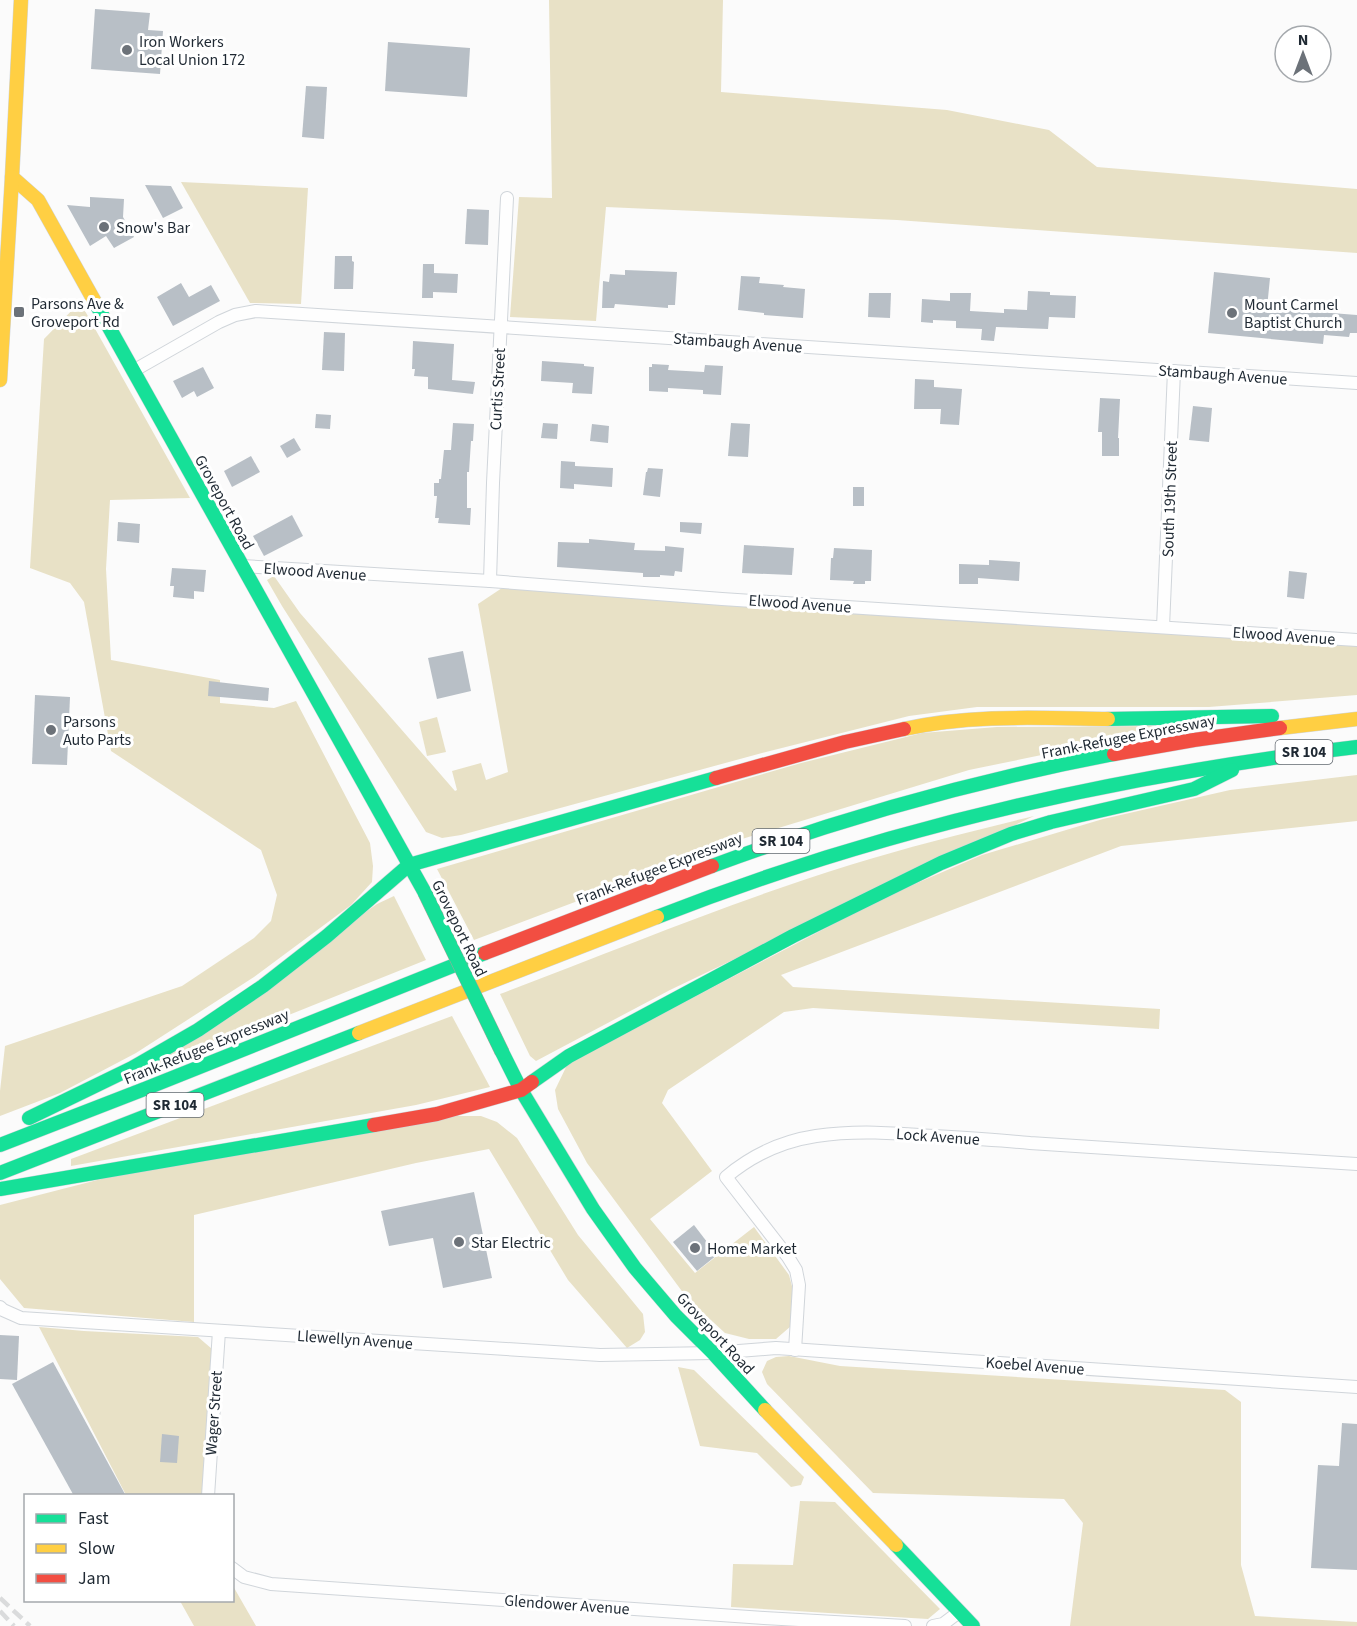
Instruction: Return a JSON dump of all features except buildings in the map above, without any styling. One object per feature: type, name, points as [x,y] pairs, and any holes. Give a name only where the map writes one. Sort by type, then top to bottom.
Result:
[{"type":"main road","points":[[0,380],[21,0]]},
{"type":"main road","name":"Groveport Road","points":[[12,177],[38,200],[425,893],[521,1090],[593,1209],[635,1268],[676,1316],[973,1626]]},
{"type":"main road","points":[[20,1121],[132,1068],[207,1024],[263,986],[318,943],[409,865],[845,742],[930,723],[994,718],[1273,716],[1303,724]]},
{"type":"main road","name":"Frank-Refugee Expressway","points":[[0,1145],[165,1082],[610,904],[756,849],[817,829],[927,797],[1062,764],[1195,738],[1357,718]]},
{"type":"main road","name":"SR 104","points":[[0,1173],[752,882],[926,828],[1027,803],[1115,784],[1252,760],[1357,747]]},
{"type":"main road","points":[[0,1189],[437,1114],[521,1090],[569,1056],[794,936],[951,859],[1011,834],[1051,822],[1194,789],[1252,760]]},
{"type":"street","name":"Curtis Street","points":[[490,581],[507,198]]},
{"type":"street","name":"Stambaugh Avenue","points":[[134,371],[219,322],[245,312],[279,312],[1357,383]]},
{"type":"street","name":"South 19th Street","points":[[1163,627],[1174,371]]},
{"type":"street","name":"Elwood Avenue","points":[[242,566],[1357,640]]},
{"type":"street","name":"Lock Avenue","points":[[795,1350],[800,1285],[796,1270],[726,1177],[744,1162],[788,1143],[813,1136],[840,1133],[886,1133],[1357,1164]]},
{"type":"street","name":"Llewellyn Avenue","points":[[0,1307],[21,1318],[600,1355],[713,1353]]},
{"type":"street","name":"Wager Street","points":[[208,1494],[219,1330]]},
{"type":"street","name":"Koebel Avenue","points":[[713,1353],[776,1348],[1357,1387]]},
{"type":"street","name":"Glendower Avenue","points":[[234,1570],[244,1577],[271,1584],[904,1626]]},
{"type":"street","points":[[933,1626],[943,1624],[959,1612]]},
{"type":"shaded area","points":[[549,0],[723,0],[721,92],[947,110],[1049,130],[1097,167],[1357,189],[1357,253],[897,220],[606,207],[596,321],[510,317],[519,197],[552,198]]},
{"type":"shaded area","points":[[181,182],[308,188],[301,304],[250,303]]},
{"type":"shaded area","points":[[80,302],[190,498],[110,500],[106,569],[111,660],[220,680],[220,703],[274,708],[296,701],[370,843],[373,866],[372,882],[351,905],[254,977],[136,1053],[60,1093],[0,1116],[5,1046],[182,986],[254,938],[271,921],[277,895],[261,850],[111,751],[84,602],[70,583],[30,568],[44,339]]},
{"type":"shaded area","points":[[274,576],[300,613],[455,791],[457,790],[452,771],[481,763],[486,780],[508,772],[478,604],[502,588],[1357,646],[1357,695],[1209,707],[977,707],[909,716],[762,753],[461,835],[442,838],[426,832],[282,606],[267,580]]},
{"type":"shaded area","points":[[437,717],[446,752],[427,756],[419,722]]},
{"type":"shaded area","points":[[1154,726],[1154,732],[969,770],[742,839],[474,940],[437,869],[801,763],[922,733],[997,727]]},
{"type":"shaded area","points":[[1357,775],[1357,821],[1121,846],[781,975],[793,987],[1160,1009],[1159,1029],[813,1008],[784,1012],[668,1090],[662,1103],[712,1171],[650,1219],[695,1273],[754,1227],[789,1275],[793,1290],[791,1326],[776,1339],[749,1339],[725,1333],[687,1298],[587,1163],[558,1109],[555,1090],[568,1063],[887,896],[982,855],[1103,819],[1230,790]]},
{"type":"shaded area","points":[[1034,816],[670,990],[536,1061],[530,1056],[500,994],[718,910],[806,879],[896,851]]},
{"type":"shaded area","points":[[394,896],[426,960],[159,1067],[156,1060],[377,904]]},
{"type":"shaded area","points":[[452,1016],[490,1087],[416,1105],[71,1166],[71,1159]]},
{"type":"shaded area","points":[[456,1116],[481,1116],[497,1122],[517,1138],[578,1235],[643,1314],[645,1332],[640,1340],[627,1348],[568,1280],[489,1149],[416,1163],[194,1215],[194,1322],[24,1308],[0,1279],[0,1205],[113,1176]]},
{"type":"shaded area","points":[[39,1327],[198,1337],[212,1349],[202,1494],[125,1494]]},
{"type":"shaded area","points":[[789,1356],[840,1366],[1225,1390],[1241,1402],[1241,1565],[1255,1616],[1357,1622],[1357,1626],[1070,1626],[1083,1523],[1064,1499],[873,1493],[767,1384],[762,1372],[767,1361],[776,1357]]},
{"type":"shaded area","points":[[678,1367],[694,1370],[804,1477],[801,1485],[791,1487],[757,1453],[700,1446]]},
{"type":"shaded area","points":[[800,1501],[835,1502],[940,1609],[928,1619],[731,1607],[733,1564],[793,1565]]},
{"type":"shaded area","points":[[234,1588],[256,1626],[194,1626],[181,1602],[234,1602]]},
{"type":"railway","points":[[0,1598],[30,1626]]},
{"type":"railway","points":[[0,1611],[14,1626]]},
{"type":"traffic: fast","points":[[96,304],[425,893]]},
{"type":"traffic: fast","points":[[1108,719],[1272,716]]},
{"type":"traffic: fast","points":[[657,917],[827,857],[1001,810],[1178,773],[1357,747]]},
{"type":"traffic: fast","points":[[712,866],[810,832],[910,802],[961,788],[1114,754]]},
{"type":"traffic: fast","points":[[532,1082],[569,1056],[793,936],[941,863],[1011,834],[1051,822],[1194,789],[1232,770]]},
{"type":"traffic: fast","points":[[29,1118],[132,1068],[198,1030],[263,986],[327,936],[409,865],[716,778]]},
{"type":"traffic: fast","points":[[425,893],[502,1052]]},
{"type":"traffic: fast","points":[[0,1145],[485,953]]},
{"type":"traffic: fast","points":[[0,1173],[359,1033]]},
{"type":"traffic: fast","points":[[502,1052],[521,1090],[593,1209],[635,1268],[676,1316],[765,1410]]},
{"type":"traffic: fast","points":[[0,1189],[374,1125]]},
{"type":"traffic: fast","points":[[896,1545],[973,1626]]},
{"type":"traffic: slow","points":[[21,0],[12,177],[38,200],[96,304]]},
{"type":"traffic: slow","points":[[0,380],[12,177]]},
{"type":"traffic: slow","points":[[904,729],[980,719],[1108,719]]},
{"type":"traffic: slow","points":[[1280,728],[1357,719]]},
{"type":"traffic: slow","points":[[359,1033],[657,917]]},
{"type":"traffic: slow","points":[[765,1410],[896,1545]]},
{"type":"traffic: jam","points":[[1114,754],[1280,728]]},
{"type":"traffic: jam","points":[[716,778],[845,742],[904,729]]},
{"type":"traffic: jam","points":[[485,953],[712,866]]},
{"type":"traffic: jam","points":[[374,1125],[437,1114],[521,1090],[532,1082]]},
{"type":"place","name":"Iron Workers Local Union 172","points":[[127,50]]},
{"type":"place","name":"Snow's Bar","points":[[104,227]]},
{"type":"place","name":"Parsons Ave & Groveport Rd","points":[[19,312]]},
{"type":"place","name":"Mount Carmel Baptist Church","points":[[1232,313]]},
{"type":"place","name":"Parsons Auto Parts","points":[[51,730]]},
{"type":"place","name":"Star Electric","points":[[459,1242]]},
{"type":"place","name":"Home Market","points":[[695,1248]]}]
